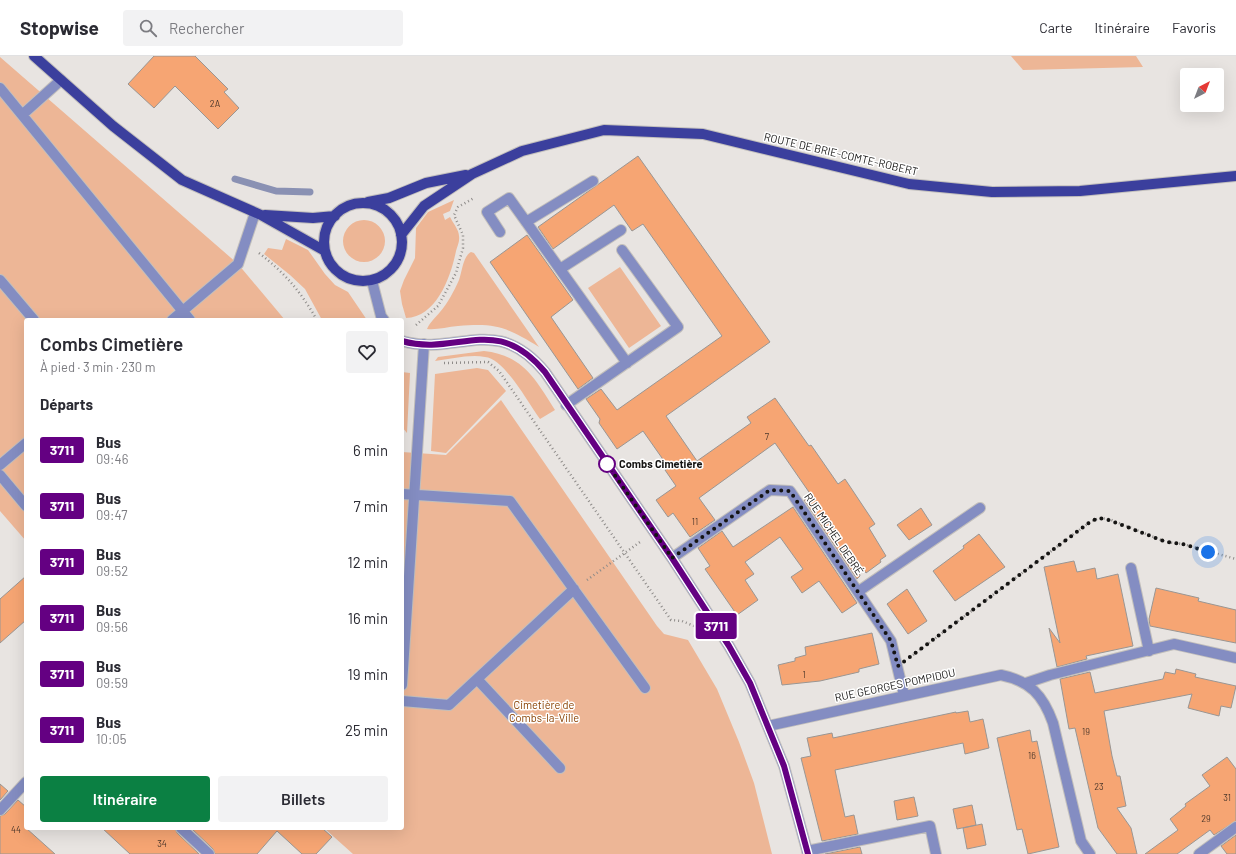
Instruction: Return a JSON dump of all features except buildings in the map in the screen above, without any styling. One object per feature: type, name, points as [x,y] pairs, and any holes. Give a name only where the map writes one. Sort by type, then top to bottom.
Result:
[{"type":"main road","points":[[34,56],[113,126],[182,180],[258,214],[325,251]]},
{"type":"main road","name":"ROUTE DE BRIE-COMTE-ROBERT","points":[[401,235],[424,206],[472,174],[522,151],[604,130],[703,134],[909,184],[992,192],[1080,191],[1236,176]]},
{"type":"main road","name":"ROUTE DE BRIE-COMTE-ROBERT","points":[[365,203],[389,198],[426,183],[472,174]]},
{"type":"main road","points":[[365,203],[374,204],[386,210],[396,220],[401,235],[400,255],[395,266],[384,275],[372,281],[356,281],[344,276],[333,267],[325,251],[324,237],[328,224],[340,211],[352,205],[365,203]]},
{"type":"main road","points":[[258,214],[313,218],[335,216]]},
{"type":"street","points":[[22,115],[61,80]]},
{"type":"street","points":[[0,88],[188,318]]},
{"type":"street","points":[[526,222],[593,181]]},
{"type":"street","points":[[500,232],[487,212],[509,198],[627,363]]},
{"type":"street","points":[[174,318],[238,264],[258,214]]},
{"type":"street","points":[[560,269],[621,230]]},
{"type":"street","points":[[566,405],[678,327],[622,250]]},
{"type":"street","points":[[0,280],[32,318]]},
{"type":"street","points":[[372,281],[382,318]]},
{"type":"street","points":[[404,341],[424,344],[485,339],[510,344],[522,350],[535,360],[672,558],[729,646],[750,683],[784,766],[808,852],[930,826],[936,854]]},
{"type":"street","points":[[404,653],[424,344]]},
{"type":"street","points":[[0,465],[24,445]]},
{"type":"street","points":[[0,475],[24,504]]},
{"type":"street","name":"RUE MICHEL DEBRÉ","points":[[672,558],[770,490],[790,491],[859,591],[891,641],[904,695]]},
{"type":"street","points":[[404,494],[510,501],[646,688]]},
{"type":"street","points":[[859,591],[980,508]]},
{"type":"street","points":[[1130,568],[1149,651]]},
{"type":"street","points":[[404,701],[449,706],[574,589]]},
{"type":"street","points":[[1026,683],[1050,675],[1174,644],[1236,658]]},
{"type":"street","name":"RUE GEORGES POMPIDOU","points":[[768,726],[904,695],[1001,675],[1026,683],[1048,708],[1053,722],[1081,841],[1090,854]]},
{"type":"street","points":[[477,679],[560,768]]},
{"type":"street","points":[[0,810],[24,784]]},
{"type":"street","points":[[1199,854],[1236,828]]},
{"type":"street","points":[[183,830],[209,854]]},
{"type":"path","points":[[412,328],[438,306],[454,279],[463,248],[464,235],[454,215],[458,207],[477,197]]},
{"type":"path","points":[[246,242],[279,268],[301,292],[316,318]]},
{"type":"path","points":[[423,364],[488,362],[499,371],[671,620],[682,621],[694,626],[698,631]]},
{"type":"path","points":[[898,666],[1090,522],[1098,518],[1109,520],[1166,542],[1183,544],[1236,559]]},
{"type":"path","points":[[574,589],[654,533]]},
{"type":"green space","points":[[1011,56],[1136,56],[1143,67],[1023,70]]},
{"type":"green space","points":[[0,57],[238,264],[283,318],[24,318],[24,539],[0,511]]},
{"type":"green space","points":[[454,200],[450,211],[443,214],[445,220],[450,217],[458,231],[459,238],[454,261],[446,283],[441,294],[426,311],[417,316],[406,318],[400,291],[415,258],[416,228],[428,212]]},
{"type":"green space","points":[[364,220],[379,226],[385,241],[379,256],[364,262],[349,256],[343,241],[349,226]]},
{"type":"green space","points":[[286,239],[308,250],[335,285],[348,292],[366,318],[321,318],[305,289],[264,254],[268,248],[282,250]]},
{"type":"green space","points":[[471,252],[474,253],[539,347],[518,335],[492,326],[471,325],[427,329],[451,297],[459,280],[464,261]]},
{"type":"green space","points":[[620,267],[661,326],[629,348],[588,288]]},
{"type":"green space","points":[[484,351],[497,353],[519,364],[534,379],[555,410],[540,419],[516,383],[500,365],[493,360],[485,357],[473,356],[435,361],[438,357]]},
{"type":"green space","points":[[477,368],[488,370],[506,391],[446,453],[431,451],[435,374]]},
{"type":"green space","points":[[404,372],[410,373],[407,433],[404,429]]},
{"type":"green space","name":"Cimetière de Combs-la-Ville","points":[[501,400],[657,626],[664,634],[688,640],[717,689],[739,742],[754,783],[772,854],[353,854],[326,830],[404,830],[404,452],[446,455]]},
{"type":"waterway","points":[[235,179],[276,191],[310,192]]},
{"type":"bus line","name":"3711","points":[[404,341],[424,344],[485,339],[498,341],[510,344],[522,350],[535,360],[545,372],[566,405],[672,558],[729,646],[750,683],[784,766],[808,854]]},
{"type":"place","name":"Combs Cimetière","points":[[607,464]]},
{"type":"route","points":[[607,464],[672,558],[770,490],[790,491],[859,591],[891,641],[898,666],[1090,522],[1098,518],[1109,520],[1166,542],[1183,544],[1208,552]]}]
